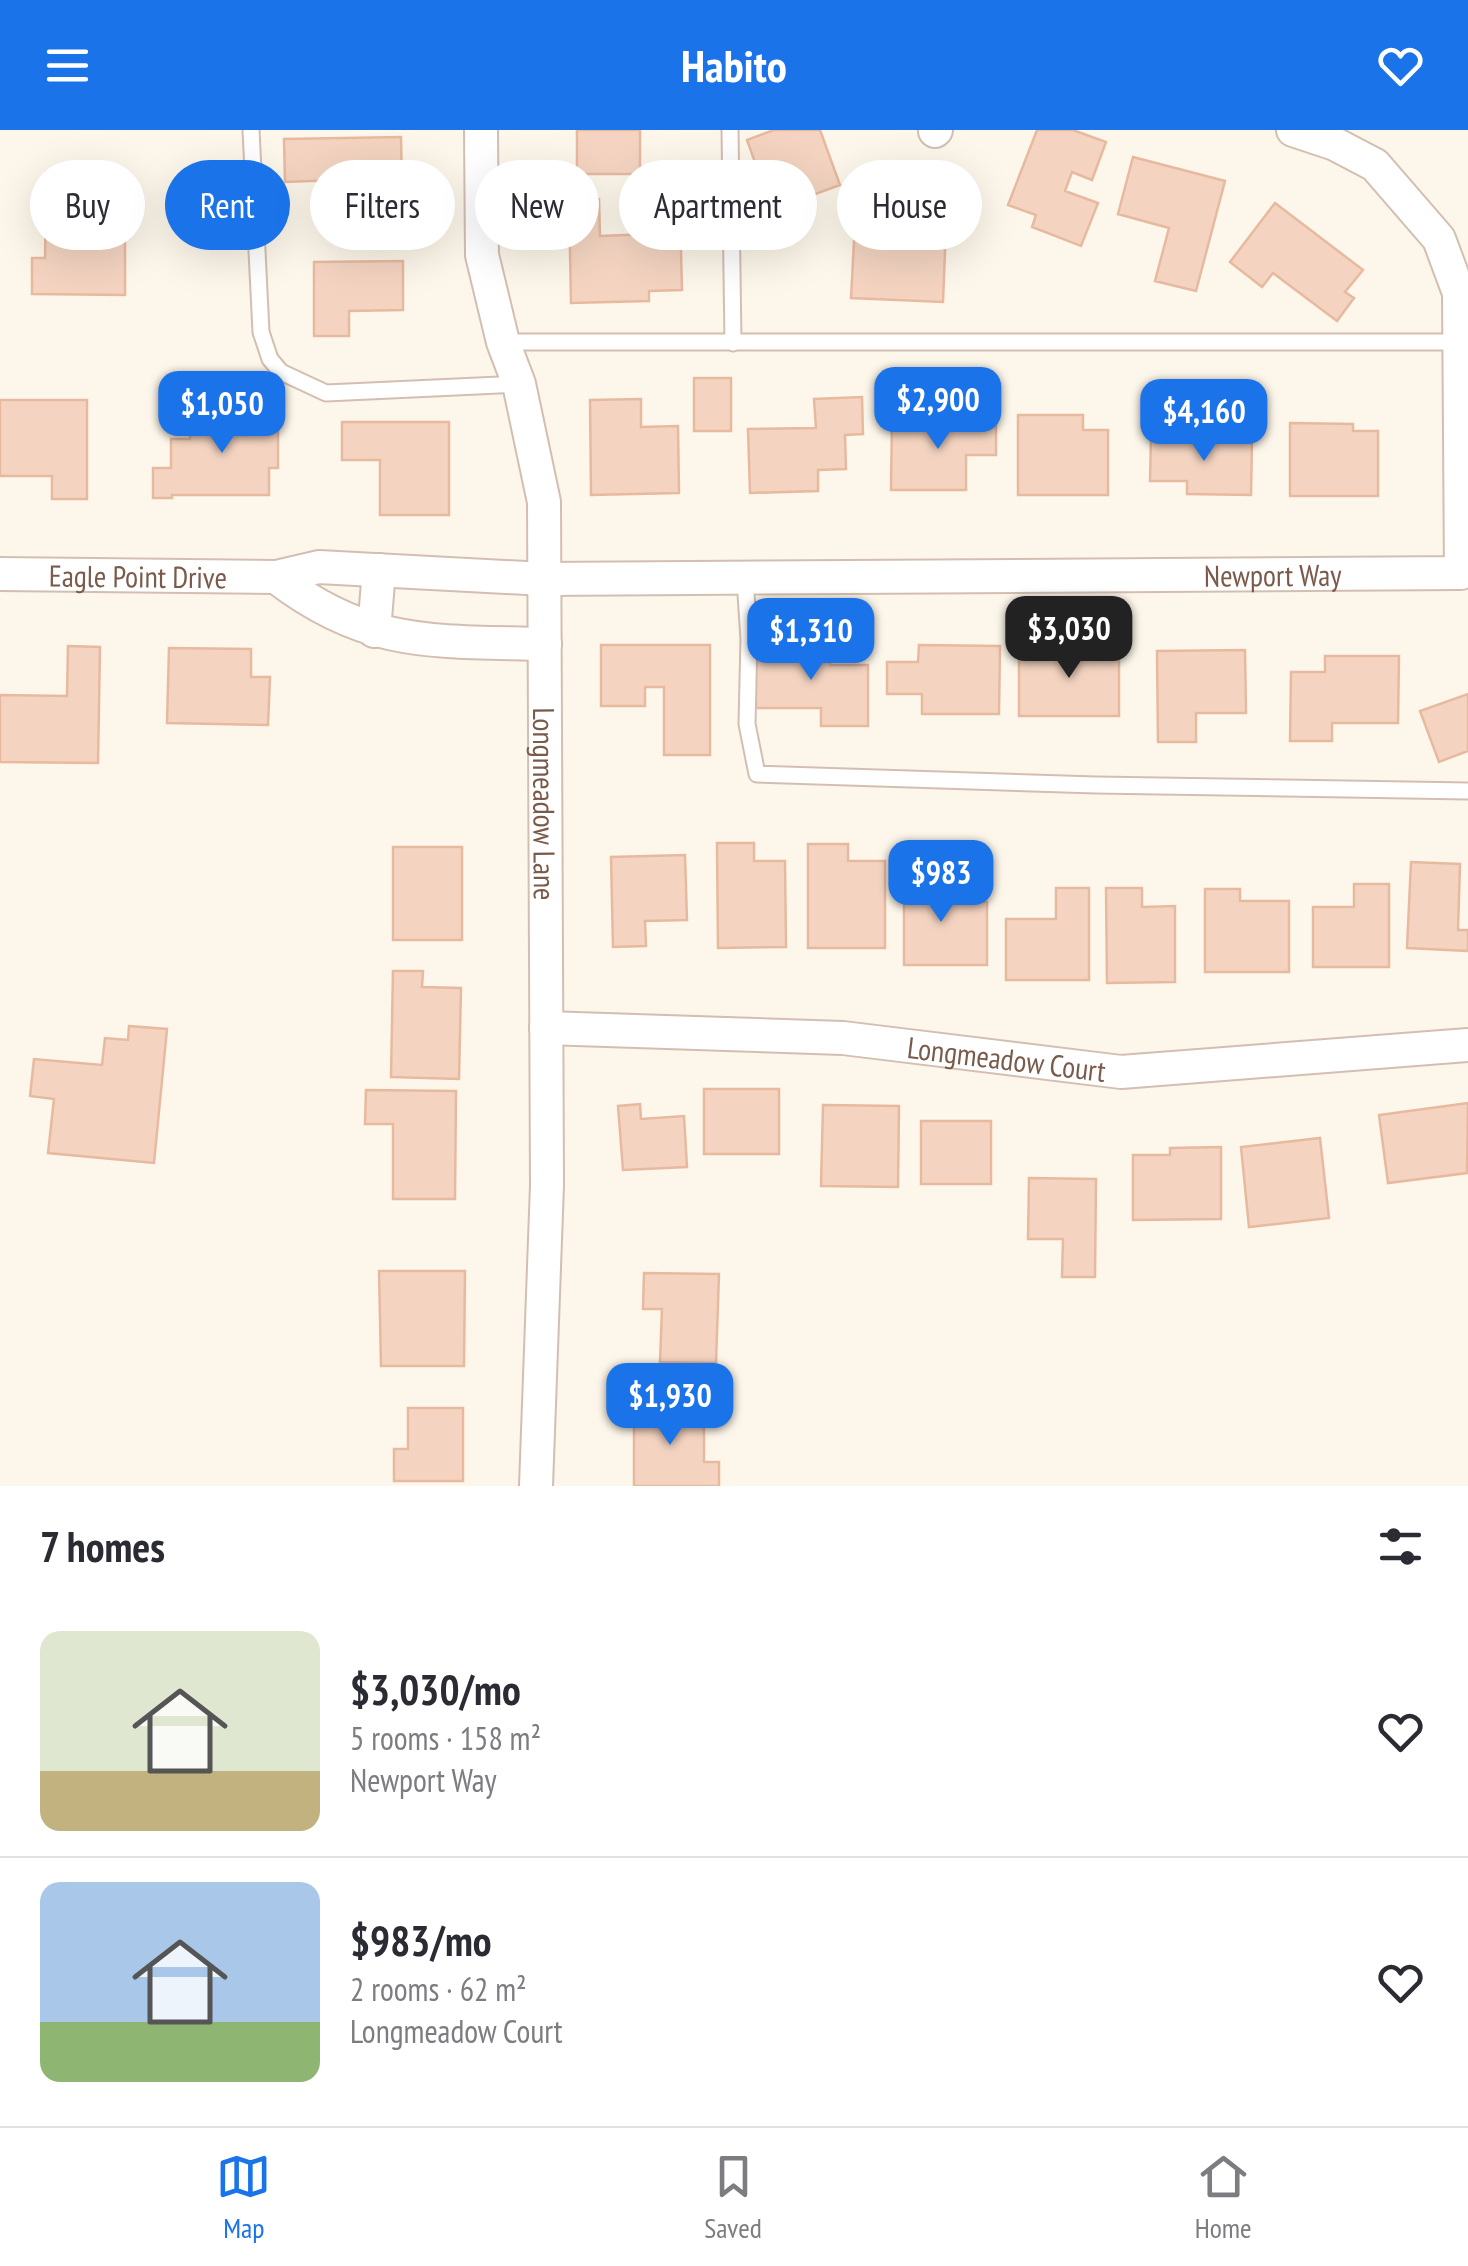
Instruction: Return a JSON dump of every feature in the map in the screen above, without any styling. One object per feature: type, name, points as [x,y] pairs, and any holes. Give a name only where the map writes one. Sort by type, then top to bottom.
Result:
[{"type":"street","name":"Longmeadow Lane","points":[[481,130],[482,255],[503,342],[518,384],[544,502],[546,1186],[536,1486]]},
{"type":"street","points":[[1293,130],[1335,144],[1375,164],[1439,239],[1459,293],[1465,514]]},
{"type":"street","name":"Newport Way","points":[[544,579],[1461,573],[1465,514]]},
{"type":"street","name":"Eagle Point Drive","points":[[0,574],[276,578],[320,567],[544,579]]},
{"type":"street","points":[[374,631],[378,570]]},
{"type":"street","points":[[276,578],[310,604],[374,631],[416,640],[545,644]]},
{"type":"street","name":"Longmeadow Court","points":[[546,1028],[843,1038],[1121,1072],[1468,1044]]},
{"type":"lane","points":[[251,130],[261,332],[270,359],[281,372],[326,392],[518,384]]},
{"type":"lane","points":[[730,130],[734,342]]},
{"type":"lane","points":[[503,342],[1460,342]]},
{"type":"lane","points":[[745,579],[746,724],[757,774],[1468,792]]},
{"type":"building","points":[[577,130],[640,130],[640,160],[619,160],[619,174],[599,174],[599,160],[577,160]]},
{"type":"building","points":[[774,130],[820,130],[837,186],[817,193],[817,160],[754,160],[747,140]]},
{"type":"building","points":[[1037,130],[1073,130],[1106,142],[1092,180],[1072,172],[1065,191],[1098,203],[1081,246],[1032,227],[1036,215],[1008,205]]},
{"type":"building","points":[[401,137],[401,160],[310,160],[310,181],[290,182],[290,160],[284,160],[284,139]]},
{"type":"building","points":[[1133,157],[1225,181],[1196,291],[1155,281],[1169,228],[1118,214]]},
{"type":"building","points":[[599,199],[600,236],[619,235],[619,250],[681,250],[682,290],[649,291],[649,301],[571,303],[570,250],[599,250]]},
{"type":"building","points":[[1275,203],[1363,270],[1345,292],[1354,298],[1337,321],[1273,273],[1262,287],[1230,262]]},
{"type":"building","points":[[45,250],[125,250],[125,295],[32,294],[32,258],[45,258]]},
{"type":"building","points":[[854,250],[945,250],[943,302],[851,298]]},
{"type":"building","points":[[403,261],[403,310],[349,311],[349,336],[314,336],[314,262]]},
{"type":"building","points":[[694,378],[731,378],[731,431],[694,431]]},
{"type":"building","points":[[862,397],[863,434],[845,435],[846,469],[818,470],[818,491],[750,493],[748,429],[816,428],[814,399]]},
{"type":"building","points":[[641,399],[641,427],[678,426],[679,493],[591,495],[590,400]]},
{"type":"building","points":[[0,400],[87,400],[87,499],[52,499],[52,476],[0,476]]},
{"type":"building","points":[[247,404],[278,404],[278,468],[269,468],[269,495],[153,498],[153,468],[171,468],[171,439],[190,439],[190,412],[233,412],[233,435],[247,435]]},
{"type":"building","points":[[1018,415],[1083,415],[1083,430],[1108,430],[1108,495],[1018,495]]},
{"type":"building","points":[[892,419],[996,419],[996,455],[966,455],[966,490],[891,490]]},
{"type":"building","points":[[342,422],[449,422],[449,515],[380,515],[380,460],[342,460]]},
{"type":"building","points":[[1290,423],[1353,424],[1353,431],[1378,431],[1378,496],[1290,496]]},
{"type":"building","points":[[1151,437],[1252,439],[1251,495],[1187,494],[1187,481],[1150,481]]},
{"type":"building","points":[[755,644],[829,644],[830,665],[868,665],[868,726],[821,726],[821,708],[756,708]]},
{"type":"building","points":[[601,645],[710,645],[710,755],[664,755],[664,687],[645,687],[645,706],[601,706]]},
{"type":"building","points":[[919,645],[1000,646],[999,714],[922,714],[922,694],[887,694],[887,662],[918,662]]},
{"type":"building","points":[[68,646],[100,647],[98,763],[0,762],[0,695],[67,696]]},
{"type":"building","points":[[1019,646],[1119,646],[1119,716],[1019,716]]},
{"type":"building","points":[[169,648],[251,649],[251,677],[270,677],[268,725],[167,723]]},
{"type":"building","points":[[1245,650],[1246,713],[1196,713],[1196,742],[1158,742],[1157,651]]},
{"type":"building","points":[[1325,656],[1399,656],[1398,723],[1332,723],[1332,741],[1290,741],[1291,672],[1325,672]]},
{"type":"building","points":[[1468,694],[1468,751],[1439,762],[1420,711]]},
{"type":"building","points":[[717,843],[754,843],[754,861],[785,861],[786,947],[718,948]]},
{"type":"building","points":[[808,844],[848,844],[848,861],[885,861],[885,948],[808,948]]},
{"type":"building","points":[[393,847],[462,847],[462,940],[393,940]]},
{"type":"building","points":[[685,855],[687,920],[645,921],[646,946],[613,947],[611,857]]},
{"type":"building","points":[[1411,862],[1460,864],[1458,930],[1468,930],[1468,951],[1407,948]]},
{"type":"building","points":[[904,869],[940,869],[940,902],[987,902],[987,965],[904,965]]},
{"type":"building","points":[[1354,884],[1389,884],[1389,967],[1313,967],[1313,907],[1354,907]]},
{"type":"building","points":[[1056,888],[1089,888],[1089,980],[1006,980],[1006,919],[1056,919]]},
{"type":"building","points":[[1106,888],[1142,888],[1142,907],[1175,906],[1175,982],[1107,983]]},
{"type":"building","points":[[1205,889],[1240,889],[1240,901],[1289,901],[1289,972],[1205,972]]},
{"type":"building","points":[[393,971],[423,971],[422,987],[461,988],[459,1079],[391,1077]]},
{"type":"building","points":[[129,1026],[167,1029],[154,1163],[48,1153],[54,1099],[30,1096],[34,1059],[102,1065],[105,1038],[128,1040]]},
{"type":"building","points":[[704,1089],[779,1089],[779,1154],[704,1154]]},
{"type":"building","points":[[366,1090],[456,1091],[455,1199],[393,1199],[393,1124],[365,1124]]},
{"type":"building","points":[[1468,1103],[1467,1173],[1388,1183],[1379,1115]]},
{"type":"building","points":[[640,1104],[641,1119],[684,1116],[687,1167],[623,1170],[618,1106]]},
{"type":"building","points":[[823,1105],[899,1106],[898,1187],[821,1186]]},
{"type":"building","points":[[921,1121],[991,1121],[991,1184],[921,1184]]},
{"type":"building","points":[[1320,1138],[1329,1218],[1249,1227],[1241,1147]]},
{"type":"building","points":[[1221,1147],[1221,1219],[1133,1220],[1133,1155],[1170,1155],[1170,1148]]},
{"type":"building","points":[[1029,1178],[1096,1179],[1095,1277],[1062,1277],[1063,1239],[1028,1239]]},
{"type":"building","points":[[379,1271],[465,1271],[464,1366],[381,1366]]},
{"type":"building","points":[[644,1273],[719,1274],[716,1363],[660,1362],[662,1309],[643,1309]]},
{"type":"building","points":[[634,1400],[675,1400],[675,1419],[704,1419],[704,1462],[719,1462],[719,1486],[634,1486]]},
{"type":"building","points":[[408,1408],[463,1408],[463,1481],[394,1481],[394,1449],[408,1449]]}]
